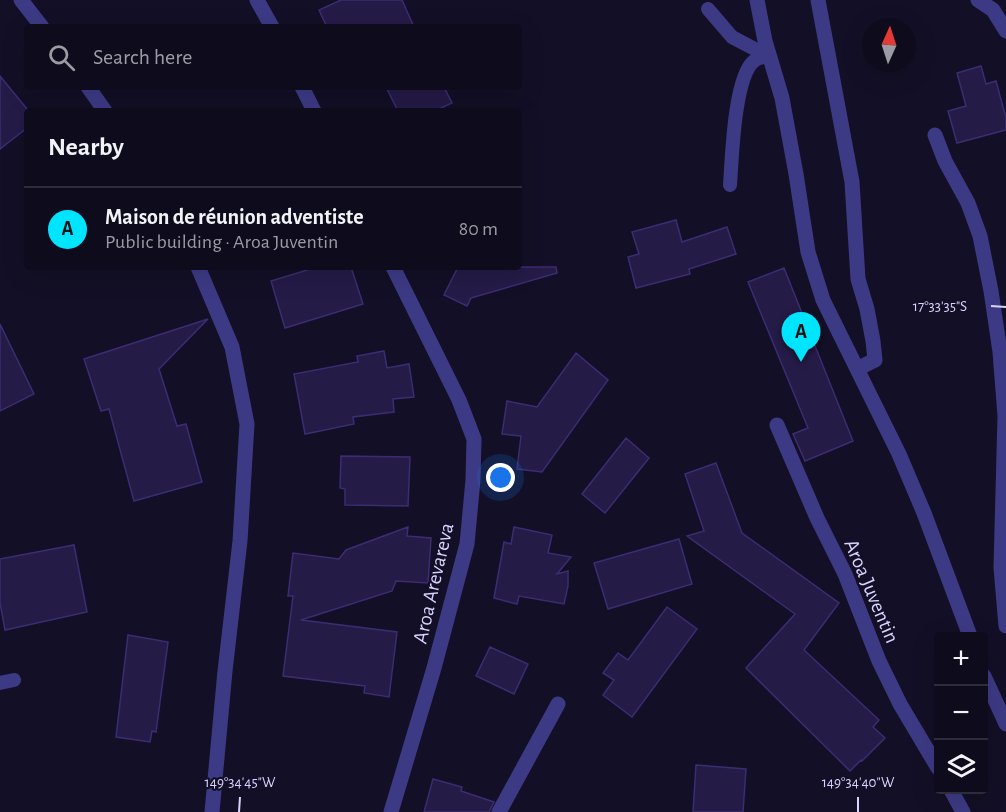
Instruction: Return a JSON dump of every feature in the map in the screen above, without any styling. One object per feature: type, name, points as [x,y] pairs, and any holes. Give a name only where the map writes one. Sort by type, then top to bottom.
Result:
[{"type":"street","points":[[21,0],[40,24]]},
{"type":"street","points":[[257,0],[270,24]]},
{"type":"street","points":[[757,0],[768,56],[782,98],[808,252],[823,300],[924,513],[969,632]]},
{"type":"street","points":[[818,0],[852,182],[858,279],[873,341],[875,360],[857,369]]},
{"type":"street","points":[[978,0],[993,10],[1006,31]]},
{"type":"street","points":[[90,90],[103,108]]},
{"type":"street","points":[[304,90],[312,108]]},
{"type":"street","points":[[935,135],[945,161],[968,203],[980,236],[1003,345],[1006,626]]},
{"type":"street","points":[[199,270],[232,347],[247,424],[240,541],[212,812]]},
{"type":"street","name":"Aroa Arevareva","points":[[391,812],[434,668],[467,544],[474,439],[459,400],[394,270]]},
{"type":"street","name":"Aroa Juventin","points":[[777,425],[817,518],[845,574],[879,661],[900,704],[934,760]]},
{"type":"street","points":[[988,685],[1006,724]]},
{"type":"street","points":[[499,812],[558,704]]},
{"type":"street","points":[[954,794],[963,812]]},
{"type":"lane","points":[[708,9],[732,37],[768,56]]},
{"type":"lane","points":[[730,185],[738,100],[745,75],[754,61],[768,56]]},
{"type":"lane","points":[[0,683],[14,680]]},
{"type":"building","points":[[341,0],[402,0],[413,24],[326,24],[319,10]]},
{"type":"building","points":[[981,66],[986,84],[996,81],[1006,118],[1006,130],[957,143],[948,111],[966,106],[957,73]]},
{"type":"building","points":[[0,76],[26,108],[24,108],[24,130],[0,149]]},
{"type":"building","points":[[388,90],[446,90],[452,103],[441,108],[396,108]]},
{"type":"building","points":[[676,220],[682,242],[727,227],[736,254],[689,269],[690,274],[636,288],[628,257],[639,254],[632,232]]},
{"type":"building","points":[[522,267],[556,267],[557,273],[471,298],[467,306],[444,295],[456,270],[522,270]]},
{"type":"building","points":[[784,268],[853,441],[805,461],[793,434],[808,428],[748,282]]},
{"type":"building","points":[[307,270],[352,270],[363,304],[285,328],[271,281]]},
{"type":"building","points":[[208,319],[159,369],[177,426],[186,424],[202,482],[134,501],[109,409],[101,411],[84,359]]},
{"type":"building","points":[[0,324],[34,394],[0,411]]},
{"type":"building","points":[[384,351],[387,368],[409,364],[414,397],[393,399],[394,412],[353,417],[354,424],[305,434],[294,374],[358,362],[357,356]]},
{"type":"building","points":[[576,353],[608,380],[542,472],[517,469],[521,436],[502,434],[507,401],[537,407]]},
{"type":"building","points":[[626,438],[649,458],[605,513],[582,494]]},
{"type":"building","points":[[341,456],[410,457],[408,506],[345,505],[345,489],[340,488]]},
{"type":"building","points":[[716,463],[742,533],[839,603],[804,650],[879,720],[873,727],[885,738],[850,771],[746,668],[795,614],[687,536],[704,531],[685,474]]},
{"type":"building","points":[[408,527],[407,536],[431,538],[428,583],[396,581],[392,591],[301,620],[397,632],[389,697],[364,693],[365,686],[283,676],[293,596],[288,596],[293,553],[339,559],[346,550]]},
{"type":"building","points":[[514,527],[552,535],[548,553],[571,557],[557,574],[568,571],[568,586],[564,604],[519,596],[517,604],[494,598],[504,542],[511,544]]},
{"type":"building","points":[[679,539],[692,584],[608,609],[594,563]]},
{"type":"building","points":[[74,545],[87,612],[5,630],[0,603],[0,559]]},
{"type":"building","points":[[667,607],[697,629],[632,717],[603,695],[614,680],[603,673],[618,653],[628,660]]},
{"type":"building","points":[[128,635],[168,642],[156,732],[152,731],[150,742],[116,737]]},
{"type":"building","points":[[490,647],[528,664],[514,694],[476,676]]},
{"type":"building","points":[[696,765],[746,769],[743,812],[693,812]]},
{"type":"building","points":[[433,779],[462,787],[461,791],[494,802],[489,812],[424,812]]},
{"type":"place","name":"Maison de réunion adventiste","points":[[801,362]]}]
